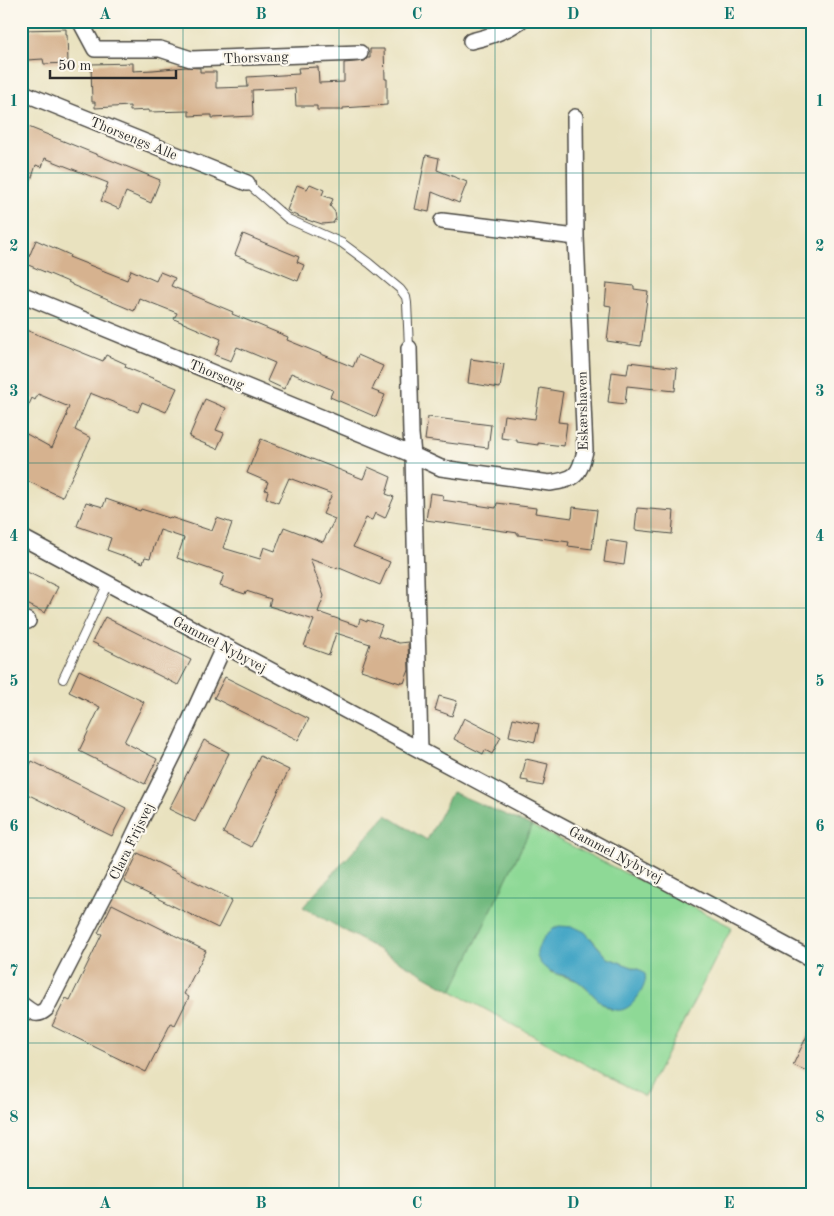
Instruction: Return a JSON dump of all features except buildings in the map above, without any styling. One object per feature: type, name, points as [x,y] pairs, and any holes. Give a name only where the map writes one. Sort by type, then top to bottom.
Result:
[{"type":"street","name":"Thorsvang","points":[[80,21],[95,49],[160,49],[192,59],[360,53]]},
{"type":"street","points":[[471,41],[488,38],[520,21]]},
{"type":"street","name":"Thorsengs Alle","points":[[21,92],[247,183]]},
{"type":"street","name":"Eskærshaven","points":[[413,455],[441,468],[550,483],[568,480],[580,470],[585,451],[576,237],[575,117]]},
{"type":"street","points":[[442,221],[576,237]]},
{"type":"street","name":"Thorseng","points":[[21,294],[413,455]]},
{"type":"street","points":[[409,348],[420,750]]},
{"type":"street","name":"Gammel Nybyvej","points":[[21,537],[813,960]]},
{"type":"street","name":"Clara Frijsvej","points":[[21,1004],[35,1014],[41,1013],[46,1009],[180,742],[224,646]]},
{"type":"lane","points":[[247,183],[288,219],[342,243],[400,289],[406,297],[407,303],[409,348]]},
{"type":"lane","points":[[63,678],[108,583]]},
{"type":"green space","points":[[452,792],[532,826],[452,991],[303,907],[386,815],[427,840]]},
{"type":"green space","points":[[532,826],[732,927],[645,1097],[452,991]],"holes":[[[590,937],[608,958],[640,970],[612,1010],[578,981],[550,972]]]},
{"type":"water","points":[[559,926],[574,927],[585,932],[608,958],[640,970],[645,974],[642,989],[629,1006],[621,1010],[614,1010],[599,1001],[579,982],[552,972],[543,966],[537,957],[538,948],[548,933]]}]
